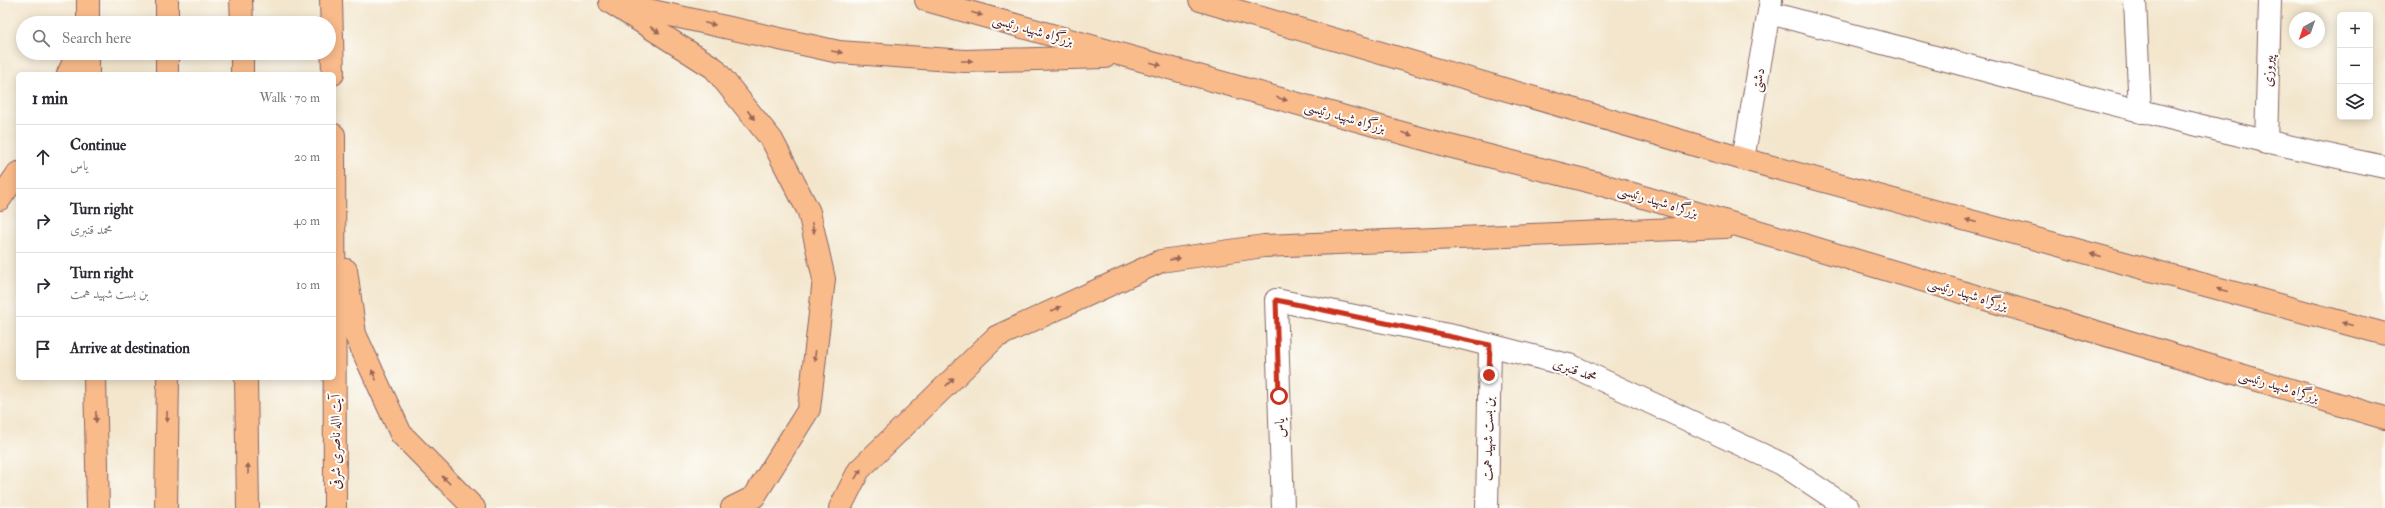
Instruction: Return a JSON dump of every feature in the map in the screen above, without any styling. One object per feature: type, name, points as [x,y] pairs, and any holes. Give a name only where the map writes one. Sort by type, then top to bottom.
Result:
[{"type":"highway","points":[[88,0],[88,16]]},
{"type":"highway","points":[[167,0],[167,16]]},
{"type":"highway","points":[[241,0],[242,16]]},
{"type":"highway","name":"بزرگراه شهید رئیسی","points":[[926,0],[1449,146],[1596,183],[2385,418]]},
{"type":"highway","points":[[1200,0],[1743,160],[2385,334]]},
{"type":"highway","points":[[607,1],[838,52],[965,61],[1126,56]]},
{"type":"highway","points":[[607,1],[714,68],[772,140],[809,212],[824,279],[809,408],[754,498],[732,508]]},
{"type":"highway","points":[[331,2],[331,16]]},
{"type":"highway","points":[[69,72],[75,60]]},
{"type":"highway","points":[[88,60],[88,72]]},
{"type":"highway","points":[[167,60],[167,72]]},
{"type":"highway","points":[[242,60],[242,72]]},
{"type":"highway","points":[[333,60],[333,72]]},
{"type":"highway","points":[[0,199],[16,176]]},
{"type":"highway","points":[[336,200],[355,334],[401,434],[474,508]]},
{"type":"highway","points":[[840,508],[859,470],[996,337],[1161,261],[1264,246],[1743,227]]},
{"type":"highway","points":[[95,380],[98,508]]},
{"type":"highway","points":[[166,508],[168,380]]},
{"type":"highway","points":[[246,380],[248,508]]},
{"type":"highway","name":"آیت االه ناصری شرقی","points":[[335,380],[335,508]]},
{"type":"street","points":[[2135,0],[2140,112]]},
{"type":"street","name":"پیروزی","points":[[2266,143],[2270,0]]},
{"type":"street","name":"دشتی","points":[[1743,160],[1770,7]]},
{"type":"street","points":[[1770,7],[2140,112],[2266,143],[2385,167]]},
{"type":"street","name":"محمد قنبری","points":[[1276,300],[1490,345],[1572,366],[1782,464],[1848,508]]},
{"type":"street","name":"یاس","points":[[1276,300],[1283,508]]},
{"type":"street","name":"بن بست شهید همت","points":[[1487,508],[1490,345]]},
{"type":"route","points":[[1279,396],[1276,300],[1458,337],[1490,345],[1489,375]]}]
